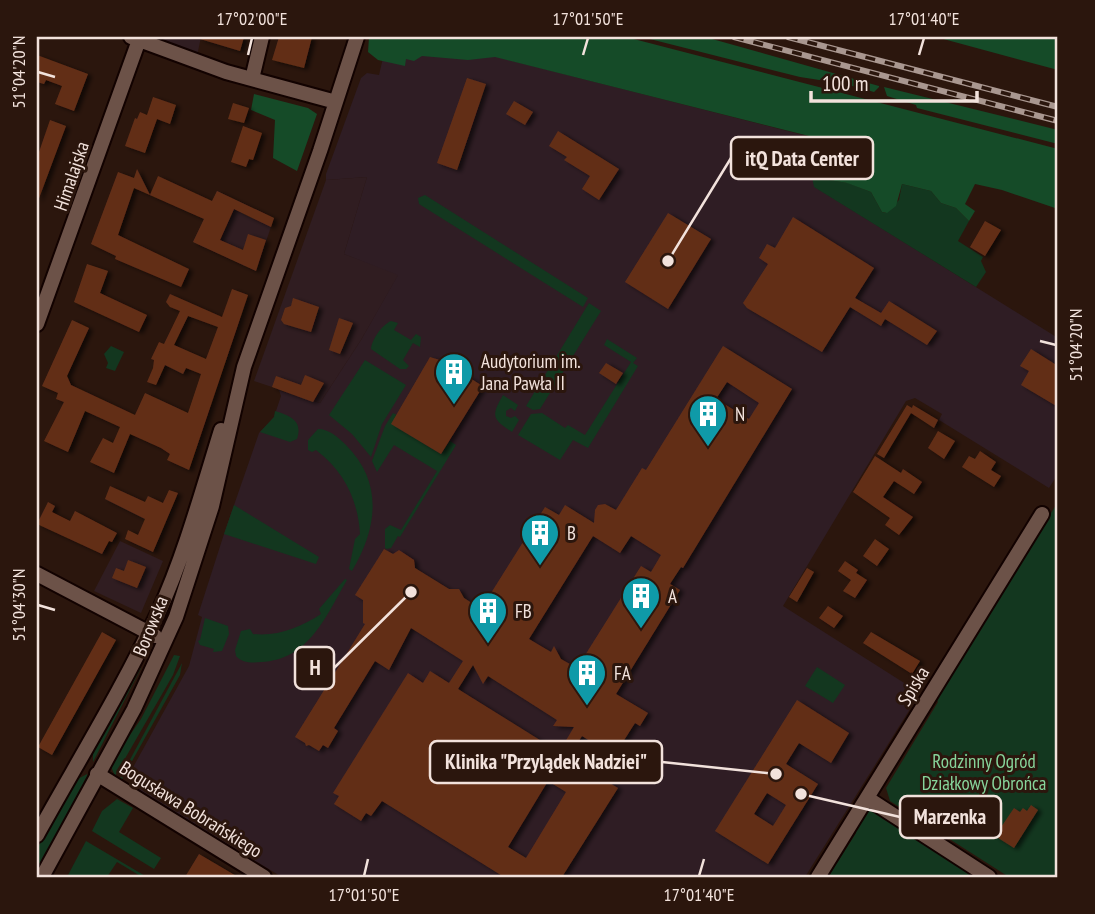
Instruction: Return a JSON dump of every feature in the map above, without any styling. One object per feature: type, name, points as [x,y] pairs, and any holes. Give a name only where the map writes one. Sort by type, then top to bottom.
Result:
[{"type":"street","points":[[251,79],[262,37]]},
{"type":"street","name":"Borowska","points":[[42,877],[134,709],[179,608],[212,506],[243,370],[357,37]]},
{"type":"street","points":[[135,38],[251,79],[336,102]]},
{"type":"street","name":"Himalajska","points":[[37,324],[135,38]]},
{"type":"street","name":"Borowska","points":[[37,835],[149,632],[166,594],[204,488],[239,375],[243,370]]},
{"type":"street","name":"Spiska","points":[[817,877],[1042,514]]},
{"type":"street","points":[[37,574],[165,642]]},
{"type":"street","name":"Bogusława Bobrańskiego","points":[[97,774],[264,877]]},
{"type":"street","points":[[867,798],[989,877]]},
{"type":"shaded area","points":[[146,37],[201,37],[197,56]]},
{"type":"shaded area","points":[[419,37],[827,141],[811,172],[815,187],[1058,338],[1058,474],[1049,488],[939,420],[942,414],[915,398],[906,401],[783,606],[920,693],[805,877],[282,877],[131,786],[126,780],[189,666],[202,617],[198,615],[224,534],[259,433],[274,417],[281,396],[279,390],[320,403],[361,340],[398,275],[344,254],[367,177],[326,180],[326,174],[361,78],[367,73],[379,75],[383,58]]},
{"type":"shaded area","points":[[367,177],[344,254],[399,274],[320,403],[254,381],[326,180]]},
{"type":"shaded area","points":[[217,191],[274,218],[256,271],[193,242]]},
{"type":"shaded area","points":[[120,541],[163,561],[141,613],[94,591]]},
{"type":"green space","points":[[369,37],[626,37],[1058,149],[1058,209],[975,184],[965,204],[975,211],[969,221],[956,208],[941,203],[931,191],[902,184],[896,206],[887,213],[882,212],[871,192],[847,183],[812,177],[811,172],[825,140],[495,57],[468,60],[422,56],[414,61],[406,59],[405,66],[378,60],[368,52]]},
{"type":"green space","points":[[642,37],[705,37],[879,87],[874,92],[800,77]]},
{"type":"green space","points":[[936,37],[1058,37],[1058,70]]},
{"type":"green space","points":[[884,87],[1058,130],[1058,144],[917,108],[916,105],[887,96]]},
{"type":"green space","points":[[254,94],[308,108],[317,114],[297,171],[273,158],[275,120],[251,110]]},
{"type":"green space","points":[[812,177],[848,183],[871,192],[882,212],[886,213],[899,200],[902,184],[931,191],[941,203],[956,208],[969,221],[958,241],[983,257],[981,261],[986,272],[976,287],[814,187]]},
{"type":"green space","points":[[425,195],[588,298],[583,307],[419,204],[418,198]]},
{"type":"green space","points":[[589,303],[601,311],[540,409],[533,410],[526,406]]},
{"type":"green space","points":[[391,321],[398,323],[394,330],[411,340],[416,334],[421,337],[420,347],[413,343],[403,360],[409,366],[406,369],[400,369],[371,349],[378,333]]},
{"type":"green space","points":[[607,339],[637,358],[633,363],[638,366],[588,448],[573,440],[560,460],[518,435],[531,414],[542,413],[565,428],[568,425],[585,435],[631,362],[604,345]]},
{"type":"green space","points":[[111,346],[124,352],[115,371],[106,368],[108,363],[104,354]]},
{"type":"green space","points":[[365,360],[406,385],[382,424],[371,457],[352,434],[329,415]]},
{"type":"green space","points":[[503,395],[518,405],[515,411],[511,408],[506,411],[506,416],[515,416],[519,420],[512,432],[500,424],[495,413]]},
{"type":"green space","points":[[275,411],[294,420],[298,428],[297,439],[290,442],[260,432],[274,417]]},
{"type":"green space","points":[[393,413],[397,415],[392,424],[441,454],[450,441],[456,445],[400,537],[387,549],[385,529],[390,525],[401,530],[437,471],[394,445],[377,472],[372,461],[385,426]]},
{"type":"green space","points":[[318,429],[337,436],[346,445],[358,460],[371,490],[371,523],[367,539],[352,571],[349,569],[355,539],[360,534],[359,521],[353,498],[342,477],[316,450],[308,450],[308,440]]},
{"type":"green space","name":"Rodzinny Ogród Działkowy Obrońca","points":[[1058,502],[1058,877],[1009,877],[890,801],[886,788],[938,702],[935,696]]},
{"type":"green space","points":[[234,505],[319,557],[316,564],[224,534]]},
{"type":"green space","points":[[345,579],[347,580],[323,621],[304,645],[278,659],[251,662],[236,656],[235,650],[241,631],[250,629],[253,634],[271,634],[305,623],[321,614],[319,609]]},
{"type":"green space","points":[[205,618],[228,626],[229,634],[222,651],[213,652],[214,649],[200,645],[198,641]]},
{"type":"green space","points":[[174,655],[180,656],[173,675],[115,776],[112,761],[141,719]]},
{"type":"green space","points":[[182,663],[180,675],[121,781],[119,780]]},
{"type":"green space","points":[[139,667],[141,668],[93,762],[93,750]]},
{"type":"green space","points":[[817,667],[845,685],[833,703],[805,686]]},
{"type":"green space","points":[[87,774],[37,871],[37,849],[76,780]]},
{"type":"green space","points":[[117,799],[133,808],[119,832],[161,858],[154,869],[92,831],[102,811]]},
{"type":"green space","points":[[869,810],[873,810],[977,877],[828,877],[856,833],[854,828]]},
{"type":"green space","points":[[86,841],[147,877],[142,877],[117,862],[107,877],[67,877]]},
{"type":"building","points":[[200,37],[244,37],[240,51]]},
{"type":"building","points":[[279,37],[312,37],[304,68],[272,60]]},
{"type":"building","points":[[37,55],[88,74],[74,111],[55,104],[62,86],[46,80],[44,84],[37,82]]},
{"type":"building","points":[[467,78],[486,84],[457,170],[437,163]]},
{"type":"building","points":[[153,97],[176,105],[170,124],[157,119],[145,153],[125,146],[135,118],[137,119],[140,112],[147,115]]},
{"type":"building","points":[[514,101],[533,112],[525,125],[506,114]]},
{"type":"building","points":[[233,103],[249,108],[244,123],[228,119]]},
{"type":"building","points":[[50,120],[66,126],[38,201],[37,151],[39,152]]},
{"type":"building","points":[[243,126],[262,133],[253,160],[249,159],[246,167],[231,162]]},
{"type":"building","points":[[558,131],[619,169],[599,200],[582,189],[590,176],[564,160],[567,157],[549,146]]},
{"type":"building","points":[[137,169],[150,195],[158,176],[212,201],[217,191],[274,218],[271,227],[234,209],[220,240],[243,250],[248,234],[266,240],[256,271],[193,242],[204,219],[134,188],[118,235],[189,269],[181,287],[115,259],[116,256],[91,244],[118,172],[134,178]]},
{"type":"building","points":[[668,213],[711,239],[668,309],[625,282]]},
{"type":"building","points":[[793,217],[874,268],[855,298],[881,313],[889,301],[937,331],[927,345],[885,319],[881,326],[850,307],[822,352],[747,308],[743,303],[768,264],[759,258],[767,244],[775,248]]},
{"type":"building","points":[[985,221],[1001,230],[985,256],[970,247]]},
{"type":"building","points":[[87,264],[108,271],[100,293],[147,315],[139,332],[74,302]]},
{"type":"building","points":[[232,289],[248,295],[189,470],[167,460],[170,454],[161,448],[130,434],[114,473],[90,462],[103,438],[113,443],[120,427],[85,411],[68,452],[44,441],[64,402],[56,399],[58,393],[42,386],[72,320],[89,328],[67,376],[71,385],[135,415],[145,393],[188,413],[201,374],[186,368],[183,374],[165,365],[156,385],[147,382],[153,368],[154,360],[151,359],[159,342],[164,344],[180,311],[166,302],[170,294],[222,317]],"holes":[[[188,316],[218,327],[206,359],[174,345]]]},
{"type":"building","points":[[293,298],[319,307],[311,332],[284,324],[281,320],[285,308],[291,306]]},
{"type":"building","points":[[339,318],[353,323],[340,354],[329,350]]},
{"type":"building","points":[[723,346],[792,389],[683,568],[681,567],[670,584],[680,590],[616,694],[648,713],[640,726],[635,723],[614,756],[582,736],[568,758],[618,788],[562,877],[504,877],[382,801],[371,816],[366,813],[361,821],[334,804],[339,796],[333,793],[408,673],[423,683],[430,671],[449,683],[463,661],[411,628],[389,670],[375,661],[334,728],[338,731],[328,748],[323,745],[319,751],[306,746],[295,737],[365,624],[363,600],[355,595],[384,549],[393,554],[399,550],[414,560],[415,568],[449,589],[459,589],[464,598],[481,609],[545,507],[559,515],[565,505],[594,523],[598,505],[605,504],[616,510],[642,468],[646,470]],"holes":[[[727,382],[759,403],[749,419],[716,399]],[[593,536],[620,553],[631,536],[661,555],[651,572],[641,566],[577,668],[561,659],[554,646],[551,652],[529,639]],[[473,665],[483,684],[488,676],[557,720],[553,726],[574,727],[559,752],[458,689]],[[548,781],[566,792],[526,858],[508,847]]]},
{"type":"building","points":[[1031,349],[1058,366],[1058,407],[1021,385],[1029,371],[1020,366]]},
{"type":"building","name":"Audytorium im. Jana Pawła II","points":[[430,357],[443,361],[482,388],[441,454],[391,424]]},
{"type":"building","points":[[606,363],[623,373],[616,384],[599,373]]},
{"type":"building","points":[[305,375],[324,383],[313,402],[272,387],[276,376],[301,385]]},
{"type":"building","points":[[907,405],[912,408],[913,405],[938,420],[934,428],[911,413],[884,458],[877,454]]},
{"type":"building","points":[[938,431],[955,441],[944,459],[928,448]]},
{"type":"building","points":[[980,451],[996,462],[991,470],[1001,476],[994,487],[962,467],[969,456],[975,459]]},
{"type":"building","points":[[875,456],[901,473],[903,469],[922,482],[914,494],[894,481],[883,497],[913,517],[899,535],[885,525],[890,518],[853,492]]},
{"type":"building","points":[[110,486],[145,502],[148,496],[163,503],[169,490],[178,493],[153,552],[125,539],[128,530],[138,535],[145,519],[105,499]]},
{"type":"building","points":[[48,502],[55,506],[52,512],[70,521],[75,511],[117,533],[102,554],[37,524]]},
{"type":"building","points":[[875,539],[889,549],[877,566],[863,556]]},
{"type":"building","points":[[128,560],[146,567],[137,588],[112,578],[116,568],[124,571]]},
{"type":"building","points":[[845,561],[867,580],[855,598],[843,591],[851,580],[838,571]]},
{"type":"building","points":[[807,568],[814,572],[797,602],[789,597]]},
{"type":"building","points":[[828,606],[843,616],[834,628],[819,618]]},
{"type":"building","points":[[102,632],[116,640],[52,755],[38,747]]},
{"type":"building","points":[[871,632],[920,661],[912,674],[863,643]]},
{"type":"building","points":[[797,700],[849,733],[831,763],[799,743],[786,764],[818,784],[768,864],[715,831]],"holes":[[[767,793],[786,805],[773,826],[754,814]]]},
{"type":"building","points":[[1031,805],[1038,810],[1014,848],[995,836],[1014,808],[1020,812],[1023,808],[1027,811]]},
{"type":"building","points":[[199,854],[238,877],[185,877]]},
{"type":"railway","points":[[734,37],[1058,121]]},
{"type":"railway","points":[[788,37],[1058,107]]},
{"type":"place","name":"itQ Data Center","points":[[668,261]]},
{"type":"place","name":"Audytorium im. Jana Pawła II","points":[[454,406]]},
{"type":"place","name":"N","points":[[708,448]]},
{"type":"place","name":"B","points":[[540,567]]},
{"type":"place","name":"H","points":[[411,592]]},
{"type":"place","name":"A","points":[[641,630]]},
{"type":"place","name":"FB","points":[[488,645]]},
{"type":"place","name":"FA","points":[[587,707]]},
{"type":"place","name":"Klinika \"Przylądek Nadziei\"","points":[[776,774]]},
{"type":"place","name":"Marzenka","points":[[801,794]]}]
